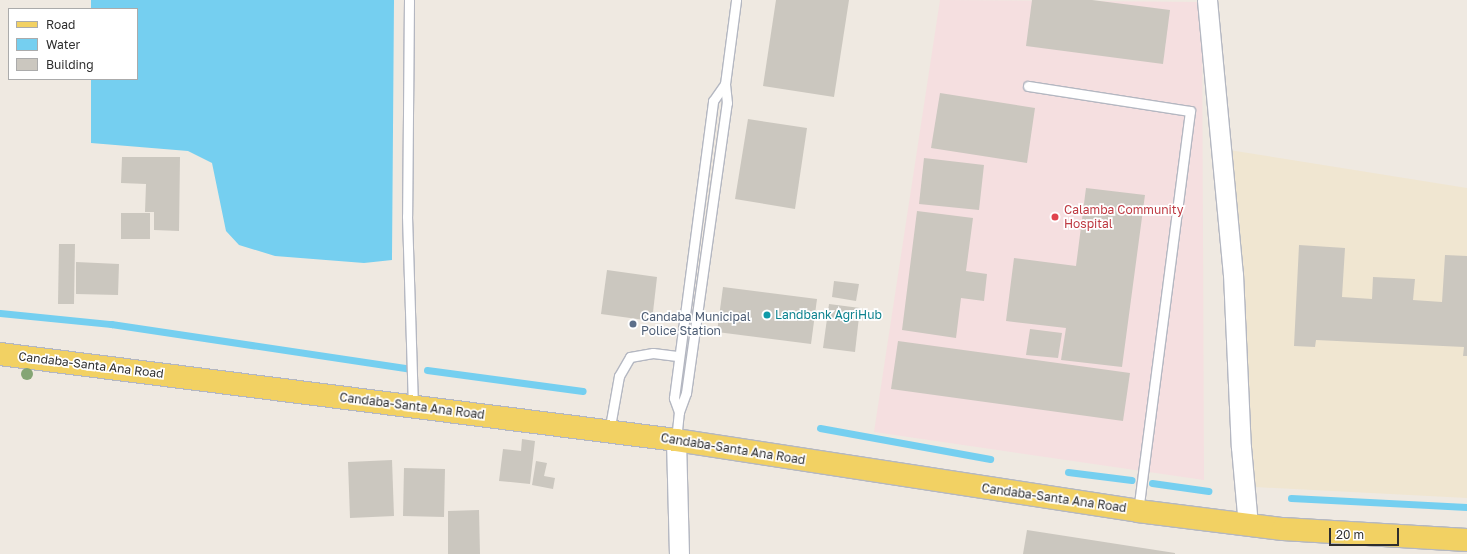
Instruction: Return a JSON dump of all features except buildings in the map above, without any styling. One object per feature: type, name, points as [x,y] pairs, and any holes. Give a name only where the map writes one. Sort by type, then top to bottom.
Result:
[{"type":"main road","name":"Candaba-Santa Ana Road","points":[[0,354],[676,440],[1138,511],[1248,524],[1467,540]]},
{"type":"street","points":[[1207,0],[1234,274],[1241,447],[1248,524]]},
{"type":"street","points":[[676,440],[679,554]]},
{"type":"lane","points":[[409,0],[407,216],[412,406]]},
{"type":"lane","points":[[676,440],[679,412],[686,393],[727,103],[725,84],[736,0]]},
{"type":"lane","points":[[679,412],[674,398],[713,101],[725,84]]},
{"type":"lane","points":[[1028,86],[1190,111],[1138,511]]},
{"type":"lane","points":[[609,432],[618,376],[630,357],[653,353],[679,356]]},
{"type":"shaded area","name":"Calamba Community Hospital","points":[[940,0],[1202,2],[1204,480],[874,432]]},
{"type":"shaded area","points":[[1229,150],[1467,188],[1467,498],[1255,487]]},
{"type":"water","points":[[91,0],[394,0],[392,260],[364,263],[275,256],[239,245],[226,231],[212,163],[188,151],[91,143],[91,80],[138,80],[138,8],[91,8]]},
{"type":"waterway","points":[[0,313],[111,324],[407,368]]},
{"type":"waterway","points":[[427,370],[583,391]]},
{"type":"waterway","points":[[820,428],[990,459]]},
{"type":"waterway","points":[[1068,472],[1131,480]]},
{"type":"waterway","points":[[1152,483],[1208,491]]},
{"type":"waterway","points":[[1291,498],[1467,507]]},
{"type":"place","name":"Calamba Community Hospital","points":[[1055,217]]},
{"type":"place","name":"Landbank AgriHub","points":[[767,315]]},
{"type":"place","name":"Candaba Municipal Police Station","points":[[633,324]]}]
